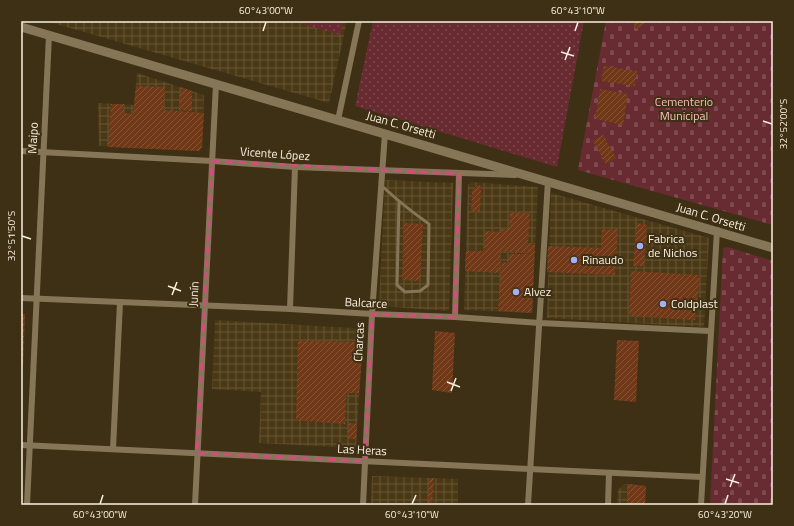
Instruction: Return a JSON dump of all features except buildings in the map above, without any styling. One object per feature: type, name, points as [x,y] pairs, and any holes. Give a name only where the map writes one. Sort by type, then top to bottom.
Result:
[{"type":"street","points":[[338,120],[359,21]]},
{"type":"street","name":"Juan C. Orsetti","points":[[21,27],[717,230],[773,248]]},
{"type":"street","name":"Maipo","points":[[27,505],[48,35]]},
{"type":"street","name":"Junín","points":[[195,505],[216,84]]},
{"type":"street","name":"Charcas","points":[[363,505],[372,314],[385,133]]},
{"type":"street","name":"Vicente López","points":[[21,151],[295,167],[459,174],[528,175]]},
{"type":"street","points":[[290,309],[295,167]]},
{"type":"street","points":[[455,317],[459,174]]},
{"type":"street","points":[[528,505],[548,181]]},
{"type":"street","points":[[701,505],[717,230]]},
{"type":"street","name":"Balcarce","points":[[21,298],[205,307],[290,309],[710,331]]},
{"type":"street","points":[[113,449],[120,302]]},
{"type":"street","name":"Las Heras","points":[[21,445],[702,477]]},
{"type":"street","points":[[608,505],[610,473]]},
{"type":"lane","points":[[381,185],[399,202],[429,224],[428,285],[420,291],[405,292],[397,285],[399,202]]},
{"type":"highlighted area","points":[[212,161],[459,174],[455,317],[372,314],[365,461],[197,453]]},
{"type":"shaded area","points":[[46,21],[347,21],[329,103]]},
{"type":"shaded area","points":[[137,73],[204,95],[202,147],[199,151],[99,146],[98,103],[134,105]]},
{"type":"shaded area","points":[[385,180],[453,183],[449,311],[379,306]]},
{"type":"shaded area","points":[[471,182],[538,187],[532,313],[464,310],[468,185]]},
{"type":"shaded area","points":[[551,193],[709,238],[704,327],[547,318]]},
{"type":"shaded area","points":[[215,320],[353,328],[363,334],[356,448],[259,443],[261,392],[212,389]]},
{"type":"shaded area","points":[[372,476],[458,479],[458,505],[371,505]]},
{"type":"shaded area","points":[[628,484],[646,486],[645,505],[617,505],[618,490],[623,485]]},
{"type":"green space","points":[[292,21],[343,21],[340,35]]},
{"type":"green space","points":[[373,21],[584,21],[557,167],[355,106]]},
{"type":"green space","name":"Cementerio Municipal","points":[[606,21],[773,21],[773,225],[578,170]]},
{"type":"green space","points":[[728,247],[773,261],[773,505],[710,505],[723,248]]},
{"type":"place","name":"Fabrica de Nichos","points":[[640,246]]},
{"type":"place","name":"Rinaudo","points":[[574,260]]},
{"type":"place","name":"Alvez","points":[[516,292]]},
{"type":"place","name":"Coldplast","points":[[663,304]]}]
